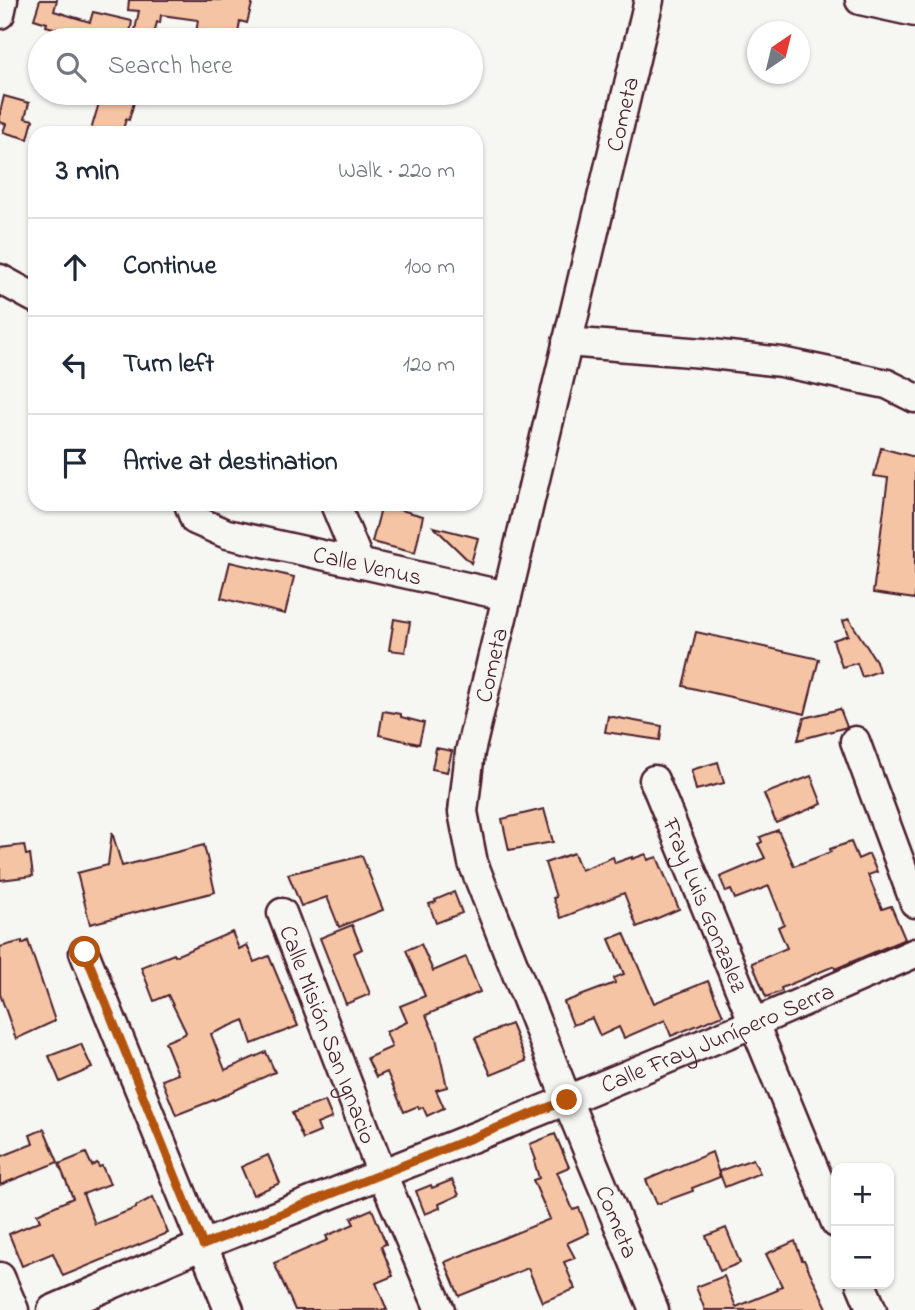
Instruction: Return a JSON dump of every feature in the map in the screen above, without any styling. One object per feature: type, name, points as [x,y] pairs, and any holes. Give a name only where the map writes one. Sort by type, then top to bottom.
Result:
[{"type":"street","points":[[0,14],[3,0]]},
{"type":"street","name":"Cometa","points":[[649,0],[470,752],[463,811],[473,863],[653,1310]]},
{"type":"street","points":[[860,0],[915,12]]},
{"type":"street","points":[[0,279],[28,294]]},
{"type":"street","points":[[567,342],[781,362],[887,384],[915,398]]},
{"type":"street","name":"Calle Venus","points":[[191,511],[195,520],[227,534],[507,596]]},
{"type":"street","points":[[338,511],[360,564]]},
{"type":"street","points":[[855,741],[915,903]]},
{"type":"street","name":"Fray Luis Gonzalez","points":[[654,780],[831,1211]]},
{"type":"street","name":"Calle Misión San Ignacio","points":[[282,913],[382,1174],[440,1310]]},
{"type":"street","points":[[85,952],[229,1310]]},
{"type":"street","name":"Calle Fray Junípero Serra","points":[[52,1310],[203,1245],[754,1023],[915,953]]},
{"type":"street","points":[[0,1277],[14,1310]]},
{"type":"street","points":[[863,1289],[872,1310]]},
{"type":"building","points":[[40,0],[57,0],[54,11],[90,22],[93,12],[132,21],[131,28],[53,28],[34,19]]},
{"type":"building","points":[[129,0],[253,0],[247,23],[240,21],[239,28],[197,28],[198,20],[161,15],[160,23],[157,22],[156,28],[135,28],[139,11],[128,10]]},
{"type":"building","points":[[4,96],[28,103],[25,118],[33,120],[31,126],[28,126],[28,139],[3,132],[6,124],[0,122]]},
{"type":"building","points":[[98,105],[133,105],[129,120],[126,119],[124,126],[92,126]]},
{"type":"building","points":[[881,448],[915,457],[915,599],[873,593],[888,478],[874,476]]},
{"type":"building","points":[[380,511],[404,511],[423,516],[415,553],[372,542]]},
{"type":"building","points":[[434,527],[478,538],[471,563]]},
{"type":"building","points":[[230,562],[294,577],[285,614],[221,598]]},
{"type":"building","points":[[394,619],[410,622],[405,652],[389,650]]},
{"type":"building","points":[[849,619],[876,661],[879,671],[862,677],[857,663],[842,667],[833,640],[848,635],[843,621]]},
{"type":"building","points":[[696,632],[819,659],[805,714],[683,686]]},
{"type":"building","points":[[840,709],[847,727],[798,740],[804,718]]},
{"type":"building","points":[[383,711],[401,714],[401,717],[424,723],[419,744],[379,735]]},
{"type":"building","points":[[608,716],[662,726],[660,740],[605,732]]},
{"type":"building","points":[[436,748],[452,751],[447,772],[432,769]]},
{"type":"building","points":[[718,762],[724,783],[696,790],[691,770]]},
{"type":"building","points":[[811,776],[822,804],[776,823],[764,794]]},
{"type":"building","points":[[544,809],[553,842],[509,850],[502,819]]},
{"type":"building","points":[[778,830],[794,866],[851,842],[858,859],[869,854],[877,872],[868,875],[882,909],[891,906],[905,939],[835,969],[834,966],[781,988],[782,991],[766,997],[752,963],[787,948],[778,927],[784,924],[769,886],[735,899],[731,890],[726,892],[720,877],[765,858],[758,844],[762,842],[760,837]]},
{"type":"building","points":[[112,832],[122,866],[204,845],[215,892],[90,924],[77,873],[108,865]]},
{"type":"building","points":[[24,845],[26,855],[30,854],[33,876],[0,880],[0,848]]},
{"type":"building","points":[[574,853],[581,870],[613,857],[615,863],[646,854],[648,860],[657,857],[679,909],[637,927],[624,893],[561,918],[545,863]]},
{"type":"building","points":[[362,856],[383,910],[339,927],[327,897],[301,906],[288,874]]},
{"type":"building","points":[[454,892],[462,913],[436,923],[429,904]]},
{"type":"building","points":[[352,925],[362,949],[354,953],[370,994],[346,1004],[320,938]]},
{"type":"building","points":[[232,932],[239,949],[247,945],[254,962],[269,956],[298,1026],[252,1044],[244,1020],[211,1034],[225,1070],[266,1052],[275,1072],[176,1115],[162,1080],[178,1074],[165,1042],[186,1032],[168,995],[154,1001],[141,967]]},
{"type":"building","points":[[624,933],[654,1003],[708,981],[723,1015],[671,1036],[665,1020],[624,1038],[619,1027],[600,1036],[592,1018],[573,1025],[564,1002],[615,983],[614,978],[624,974],[609,939]]},
{"type":"building","points":[[22,941],[22,944],[28,941],[55,1021],[16,1039],[0,994],[0,947]]},
{"type":"building","points":[[421,944],[433,971],[466,957],[480,992],[426,1015],[436,1038],[447,1087],[436,1090],[444,1108],[427,1116],[423,1107],[419,1109],[418,1106],[404,1112],[387,1072],[376,1077],[367,1058],[392,1047],[386,1032],[407,1022],[400,1006],[425,996],[406,950]]},
{"type":"building","points":[[511,1024],[526,1061],[491,1075],[475,1038]]},
{"type":"building","points":[[81,1044],[92,1068],[60,1082],[49,1056]]},
{"type":"building","points":[[325,1101],[332,1118],[317,1124],[320,1132],[303,1139],[292,1113]]},
{"type":"building","points":[[44,1129],[58,1162],[0,1185],[0,1157],[33,1144],[30,1135]]},
{"type":"building","points":[[555,1134],[569,1167],[557,1172],[573,1210],[579,1208],[589,1233],[567,1243],[575,1258],[564,1262],[575,1289],[542,1302],[528,1268],[459,1296],[445,1262],[550,1219],[533,1180],[539,1178],[530,1144]]},
{"type":"building","points":[[712,1152],[720,1177],[692,1188],[693,1191],[657,1204],[646,1180]]},
{"type":"building","points":[[86,1153],[92,1166],[97,1163],[99,1167],[102,1166],[110,1184],[83,1194],[95,1224],[136,1208],[153,1197],[168,1233],[63,1276],[53,1253],[22,1266],[9,1234],[40,1221],[37,1214],[73,1198],[59,1164]]},
{"type":"building","points":[[268,1155],[280,1183],[253,1195],[241,1167]]},
{"type":"building","points":[[753,1159],[760,1173],[725,1187],[719,1171]]},
{"type":"building","points":[[452,1180],[459,1195],[425,1214],[416,1191]]},
{"type":"building","points":[[372,1209],[386,1244],[381,1246],[393,1276],[376,1283],[387,1310],[295,1310],[274,1263],[328,1240],[326,1236],[354,1224],[351,1218]]},
{"type":"building","points":[[726,1228],[740,1263],[720,1271],[706,1236]]},
{"type":"building","points":[[795,1241],[828,1310],[705,1310],[696,1287],[724,1276],[736,1307],[778,1290],[777,1288],[782,1286],[766,1254]]},
{"type":"route","points":[[85,952],[203,1245],[567,1100]]}]
